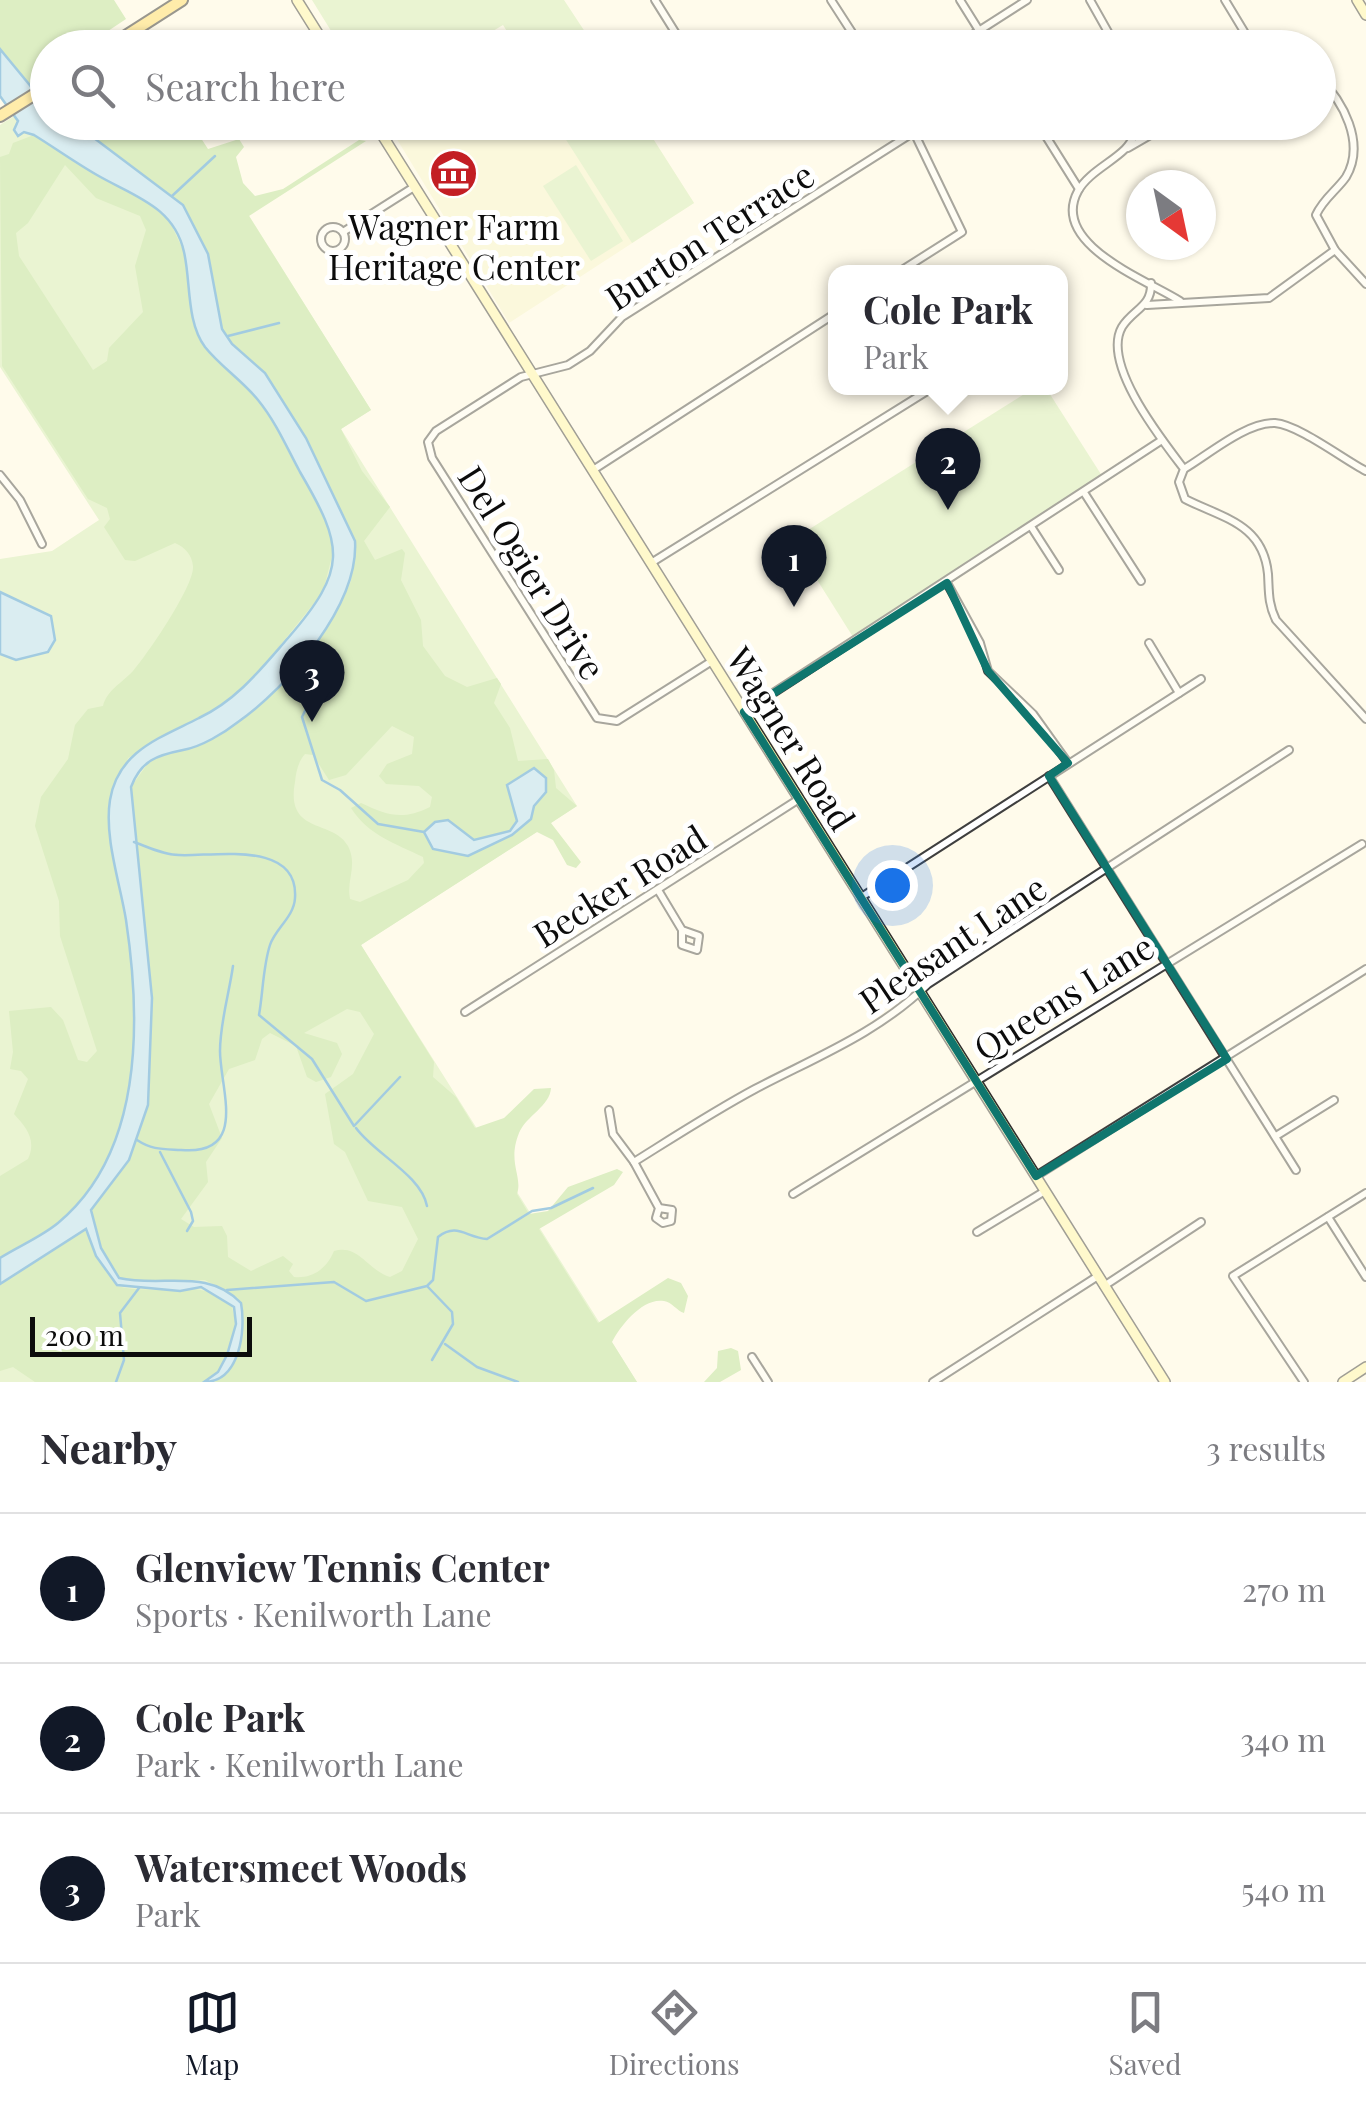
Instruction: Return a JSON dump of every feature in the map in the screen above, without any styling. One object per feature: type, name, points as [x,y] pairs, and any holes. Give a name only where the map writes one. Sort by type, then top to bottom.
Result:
[{"type":"main road","points":[[135,30],[182,0]]},
{"type":"main road","points":[[0,116],[30,98]]},
{"type":"street","points":[[297,0],[316,30]]},
{"type":"street","points":[[655,0],[674,30]]},
{"type":"street","points":[[831,0],[850,30]]},
{"type":"street","points":[[960,0],[978,30]]},
{"type":"street","points":[[981,30],[1027,0]]},
{"type":"street","points":[[1090,0],[1106,30]]},
{"type":"street","points":[[1225,0],[1243,30]]},
{"type":"street","points":[[1356,0],[1366,15]]},
{"type":"street","points":[[1336,96],[1342,102],[1356,150],[1347,176],[1316,214],[1335,250],[1366,284]]},
{"type":"street","name":"Wagner Road","points":[[385,140],[1164,1382]]},
{"type":"street","name":"Burton Terrace","points":[[531,372],[568,365],[590,351],[622,318],[901,140]]},
{"type":"street","points":[[909,265],[962,232],[918,140]]},
{"type":"street","points":[[1048,140],[1078,189]]},
{"type":"street","points":[[1126,148],[1131,140]]},
{"type":"street","points":[[1141,140],[1078,189],[1073,216],[1084,238],[1102,256],[1180,301]]},
{"type":"street","points":[[342,232],[414,187]]},
{"type":"street","points":[[1145,305],[1268,298],[1335,250]]},
{"type":"street","points":[[1151,283],[1145,305],[1123,325],[1118,350],[1125,378],[1184,469]]},
{"type":"street","points":[[592,470],[828,318]]},
{"type":"street","name":"Del Ogier Drive","points":[[531,372],[436,431],[427,446],[432,458],[602,722],[616,721],[712,661]]},
{"type":"street","points":[[651,564],[921,395]]},
{"type":"street","points":[[1366,471],[1274,423],[1246,433],[1184,469],[1179,482],[1185,499],[1233,518],[1253,536],[1264,558],[1270,608],[1276,620],[1366,719]]},
{"type":"street","points":[[744,712],[1085,494],[1162,440]]},
{"type":"street","points":[[0,475],[20,500],[42,544]]},
{"type":"street","points":[[1085,494],[1141,581]]},
{"type":"street","points":[[1032,528],[1059,570]]},
{"type":"street","points":[[947,582],[980,643],[988,670],[1034,714],[1068,763]]},
{"type":"street","points":[[1149,643],[1179,693]]},
{"type":"street","points":[[860,898],[1201,680]]},
{"type":"street","name":"Pleasant Lane","points":[[634,1162],[757,1088],[855,1039],[920,992],[1289,750]]},
{"type":"street","points":[[1048,776],[1296,1170]]},
{"type":"street","name":"Becker Road","points":[[465,1012],[799,799]]},
{"type":"street","name":"Queens Lane","points":[[793,1194],[1164,962],[1362,844]]},
{"type":"street","points":[[658,890],[682,930]]},
{"type":"street","points":[[1036,1176],[1366,970]]},
{"type":"street","points":[[1276,1136],[1334,1100]]},
{"type":"street","points":[[609,1110],[613,1134],[634,1162],[659,1208]]},
{"type":"street","points":[[977,1232],[1045,1192]]},
{"type":"street","points":[[1304,1382],[1233,1276],[1366,1193]]},
{"type":"street","points":[[1328,1217],[1366,1278]]},
{"type":"street","points":[[1104,1286],[1201,1222]]},
{"type":"street","points":[[932,1382],[1098,1276]]},
{"type":"street","points":[[752,1357],[768,1382]]},
{"type":"street","points":[[1343,1382],[1366,1368]]},
{"type":"highlighted area","points":[[947,583],[988,671],[1068,763],[1049,776],[1227,1059],[1036,1176],[744,712]]},
{"type":"shaded area","points":[[397,140],[654,140],[694,203],[509,323]]},
{"type":"green space","points":[[0,0],[114,0],[126,19],[110,30],[30,30],[30,84],[0,49]]},
{"type":"green space","points":[[312,0],[564,0],[584,30],[506,30],[503,25],[495,30],[331,30]]},
{"type":"green space","points":[[30,106],[30,140],[202,140],[371,410],[341,429],[577,806],[361,945],[637,1382],[0,1382],[0,559],[52,551],[99,520],[0,367],[0,125]]},
{"type":"green space","points":[[30,137],[30,140],[43,140],[134,192],[169,220],[184,252],[192,310],[204,345],[260,401],[328,520],[335,544],[323,592],[249,684],[229,702],[128,758],[110,816],[129,937],[135,1013],[128,1090],[119,1128],[105,1163],[85,1194],[59,1222],[0,1258],[0,1176],[28,1159],[31,1146],[26,1129],[14,1114],[28,1079],[21,1071],[10,1069],[13,1052],[9,1011],[51,1007],[63,1020],[78,1060],[87,1062],[97,1051],[60,936],[59,901],[35,826],[41,797],[68,759],[75,725],[88,709],[103,706],[111,691],[140,663],[179,603],[193,566],[187,552],[175,543],[135,561],[125,560],[104,527],[110,519],[107,508],[88,499],[2,366],[0,157],[9,154],[13,143]],"holes":[[[65,165],[96,198],[140,216],[146,230],[135,266],[143,312],[109,348],[107,361],[93,370],[19,256],[16,233],[28,223]]]},
{"type":"green space","points":[[97,140],[202,140],[208,149],[240,140],[244,147],[236,157],[243,183],[255,196],[283,189],[359,140],[366,141],[249,216],[371,410],[341,429],[362,471],[390,507],[364,541],[375,560],[402,549],[405,553],[401,580],[421,620],[423,646],[445,676],[467,687],[497,678],[501,684],[494,703],[510,728],[518,761],[548,759],[556,788],[577,806],[551,823],[581,862],[576,868],[567,865],[553,840],[537,832],[361,945],[434,1062],[433,1077],[456,1097],[475,1128],[504,1118],[534,1089],[551,1088],[547,1100],[522,1127],[516,1143],[517,1194],[529,1214],[548,1211],[568,1187],[617,1169],[623,1172],[614,1185],[539,1229],[598,1323],[668,1278],[681,1283],[688,1296],[684,1313],[667,1302],[648,1303],[626,1321],[612,1342],[637,1382],[215,1382],[231,1363],[239,1344],[238,1298],[205,1280],[124,1280],[106,1258],[91,1210],[129,1160],[148,1105],[139,863],[131,787],[151,759],[238,723],[267,697],[342,602],[351,581],[355,541],[306,438],[265,373],[232,344],[222,329],[208,254],[183,205]],"holes":[[[392,726],[414,737],[412,754],[387,764],[379,776],[386,784],[419,786],[432,797],[430,807],[403,815],[361,803],[351,808],[374,832],[423,857],[424,863],[408,880],[360,902],[350,899],[352,860],[348,846],[297,811],[294,799],[299,764],[305,754],[313,755],[329,780],[346,775]],[[347,1009],[360,1012],[374,1034],[353,1074],[325,1094],[334,1144],[345,1152],[368,1201],[402,1207],[418,1239],[402,1271],[390,1277],[357,1254],[343,1250],[334,1251],[323,1267],[307,1276],[294,1277],[289,1271],[293,1264],[283,1256],[251,1271],[228,1257],[227,1236],[222,1226],[194,1227],[181,1219],[208,1182],[206,1162],[222,1138],[209,1104],[229,1069],[255,1060],[262,1039],[270,1033],[296,1046],[307,1077],[316,1082],[331,1077],[342,1054],[337,1043],[304,1033]]]},
{"type":"green space","points":[[566,140],[654,140],[694,203],[632,243]]},
{"type":"green space","points":[[576,165],[623,241],[591,261],[543,186]]},
{"type":"green space","points":[[1023,395],[1050,395],[1104,479],[853,637],[792,540]]},
{"type":"green space","points":[[84,1229],[117,1286],[204,1290],[231,1303],[236,1324],[218,1372],[204,1382],[35,1382],[13,1367],[0,1371],[0,1284]]},
{"type":"green space","points":[[718,1351],[738,1351],[741,1370],[720,1382],[704,1382],[717,1368]]},
{"type":"water","points":[[0,49],[30,85],[30,134],[18,136],[14,130],[18,121],[0,96]]},
{"type":"water","points":[[42,140],[97,140],[183,205],[208,254],[222,329],[232,344],[265,373],[306,438],[355,541],[353,566],[333,617],[278,688],[212,739],[151,760],[131,787],[152,998],[148,1105],[129,1160],[91,1210],[101,1248],[119,1278],[214,1285],[241,1303],[241,1340],[233,1364],[216,1380],[204,1382],[218,1372],[227,1355],[236,1324],[234,1307],[201,1287],[180,1291],[117,1285],[96,1256],[86,1229],[0,1284],[0,1258],[58,1223],[86,1194],[107,1160],[121,1122],[130,1082],[134,1000],[126,920],[109,829],[115,783],[122,769],[143,748],[213,711],[248,683],[308,614],[330,575],[333,557],[325,520],[270,417],[199,337],[179,236],[150,204]]},
{"type":"water","points":[[0,592],[51,616],[55,640],[48,652],[16,660],[0,654]]},
{"type":"water","points":[[534,768],[546,778],[546,792],[534,806],[531,819],[512,835],[468,856],[433,849],[424,832],[435,822],[448,820],[474,840],[510,831],[517,821],[507,785]]},
{"type":"waterway","points":[[172,196],[215,156]]},
{"type":"waterway","points":[[228,336],[279,323]]},
{"type":"waterway","points":[[295,663],[310,689],[302,717],[322,780],[340,790],[378,824],[424,832]]},
{"type":"waterway","points":[[134,842],[173,855],[251,855],[283,867],[293,879],[295,898],[270,945],[259,1015],[312,1059],[354,1126],[400,1077]]},
{"type":"waterway","points":[[137,1140],[158,1148],[202,1149],[216,1142],[223,1131],[226,1101],[220,1040],[233,966]]},
{"type":"waterway","points":[[356,1128],[416,1184],[427,1206]]},
{"type":"waterway","points":[[160,1152],[191,1212],[193,1221],[187,1231]]},
{"type":"waterway","points":[[227,1290],[334,1282],[366,1301],[427,1286],[433,1280],[438,1237],[457,1231],[487,1239],[532,1211],[551,1208],[593,1188]]},
{"type":"waterway","points":[[428,1287],[452,1312],[453,1324],[432,1360]]},
{"type":"waterway","points":[[116,1382],[124,1360],[120,1313],[139,1288]]},
{"type":"waterway","points":[[445,1344],[477,1367],[518,1382]]},
{"type":"place","name":"Wagner Farm Heritage Center","points":[[454,173]]},
{"type":"place","name":"Cole Park","points":[[948,510]]},
{"type":"place","name":"Glenview Tennis Center","points":[[794,607]]},
{"type":"place","name":"Watersmeet Woods","points":[[312,722]]}]
